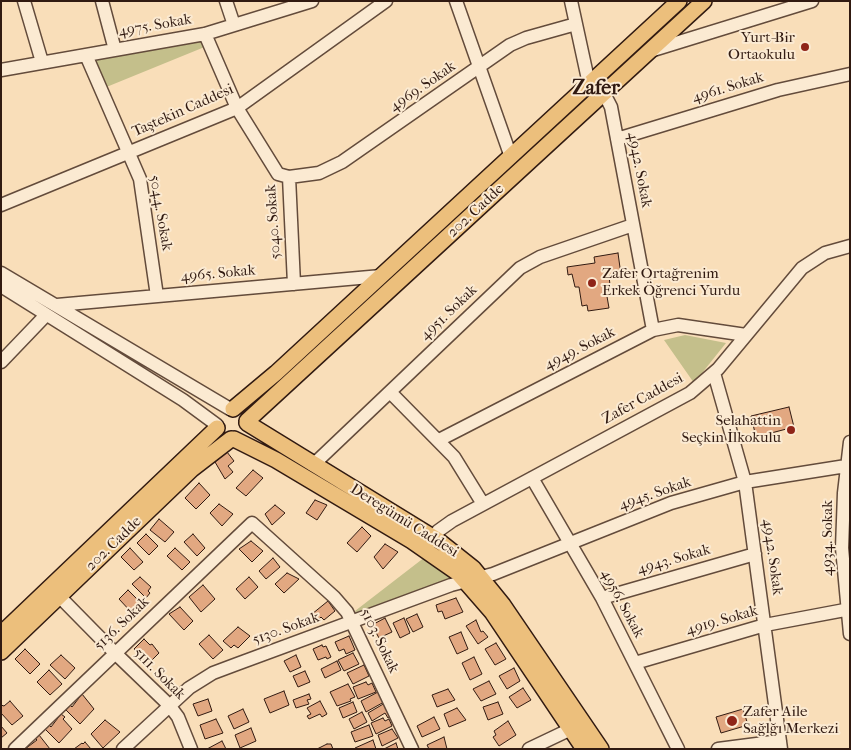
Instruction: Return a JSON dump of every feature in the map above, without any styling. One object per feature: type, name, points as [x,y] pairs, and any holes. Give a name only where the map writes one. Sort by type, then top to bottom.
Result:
[{"type":"main road","name":"202. Cadde","points":[[232,409],[381,276],[679,1]]},
{"type":"main road","name":"202. Cadde","points":[[247,422],[704,1]]},
{"type":"main road","points":[[232,409],[242,413],[247,422],[245,432],[232,439],[223,436],[217,426],[219,416],[232,409]]},
{"type":"main road","name":"Deregümü Caddesi","points":[[247,422],[429,543],[466,580],[492,612],[584,749]]},
{"type":"main road","name":"202. Cadde","points":[[1,652],[55,592],[217,426]]},
{"type":"main road","name":"202. Cadde","points":[[1,634],[55,592],[192,469],[232,439]]},
{"type":"main road","name":"Deregümü Caddesi","points":[[232,439],[276,460],[429,543],[463,559],[482,578],[503,605],[601,749]]},
{"type":"street","points":[[24,1],[42,62]]},
{"type":"street","points":[[102,1],[115,50]]},
{"type":"street","points":[[226,1],[234,25]]},
{"type":"street","name":"4975. Sokak","points":[[1,70],[205,34],[312,1]]},
{"type":"street","name":"Taştekin Caddesi","points":[[1,205],[237,108],[386,1]]},
{"type":"street","points":[[456,1],[511,156]]},
{"type":"street","name":"4942. Sokak","points":[[571,1],[593,81],[605,92],[611,107],[653,330]]},
{"type":"street","points":[[650,51],[812,1]]},
{"type":"street","name":"4969. Sokak","points":[[289,177],[319,173],[342,162],[518,41],[576,24]]},
{"type":"street","name":"5040. Sokak","points":[[205,34],[237,108],[278,174],[289,177],[294,284]]},
{"type":"street","name":"5044. Sokak","points":[[86,55],[141,183],[157,296]]},
{"type":"street","name":"4961. Sokak","points":[[617,139],[778,90],[850,74]]},
{"type":"street","name":"4951. Sokak","points":[[313,465],[527,263],[633,226]]},
{"type":"street","name":"Zafer Caddesi","points":[[429,543],[444,526],[684,396],[714,373],[802,268],[825,253],[850,246]]},
{"type":"street","points":[[1,273],[232,409]]},
{"type":"street","name":"4965. Sokak","points":[[57,305],[381,276]]},
{"type":"street","points":[[1,286],[183,400],[217,426]]},
{"type":"street","points":[[1,362],[46,315]]},
{"type":"street","name":"4949. Sokak","points":[[439,440],[653,330],[678,325],[746,335]]},
{"type":"street","name":"4942. Sokak","points":[[714,373],[745,482],[781,745]]},
{"type":"street","points":[[390,392],[454,456],[483,504]]},
{"type":"street","name":"4934. Sokak","points":[[850,442],[846,466],[842,538],[850,634]]},
{"type":"street","name":"4945. Sokak","points":[[482,578],[671,503],[745,482],[846,466]]},
{"type":"street","name":"4956. Sokak","points":[[532,478],[602,598],[678,749]]},
{"type":"street","name":"5103. Sokak","points":[[252,523],[334,597],[352,622],[412,749]]},
{"type":"street","name":"5136. Sokak","points":[[15,749],[252,523]]},
{"type":"street","name":"4943. Sokak","points":[[602,598],[755,554]]},
{"type":"street","name":"5130. Sokak","points":[[123,749],[189,688],[213,673],[466,580],[482,578]]},
{"type":"street","name":"5111. Sokak","points":[[55,592],[114,653],[169,705],[178,717],[191,749]]},
{"type":"street","name":"4919. Sokak","points":[[635,663],[765,625],[848,609]]},
{"type":"street","points":[[529,749],[571,729]]},
{"type":"street","points":[[718,749],[781,745]]},
{"type":"shaded area","points":[[204,36],[207,46],[104,88],[91,60]]},
{"type":"shaded area","points":[[685,335],[726,343],[694,383],[664,340]]},
{"type":"shaded area","points":[[425,557],[447,572],[452,578],[358,616],[355,611]]},
{"type":"building","name":"Zafer Ortağrenim Erkek Öğrenci Yurdu","points":[[618,253],[621,275],[609,276],[610,285],[605,285],[609,308],[588,311],[587,305],[582,306],[579,287],[575,287],[572,274],[568,275],[567,267],[595,263],[594,257]]},
{"type":"building","points":[[789,407],[794,427],[756,437],[751,416]]},
{"type":"building","points":[[227,452],[234,461],[228,466],[233,472],[225,479],[215,462]]},
{"type":"building","points":[[253,470],[263,478],[246,496],[236,488]]},
{"type":"building","points":[[199,483],[210,495],[196,509],[185,498]]},
{"type":"building","points":[[315,500],[327,505],[317,520],[306,513]]},
{"type":"building","points":[[219,504],[233,514],[222,526],[210,513]]},
{"type":"building","points":[[275,505],[285,513],[272,525],[265,514]]},
{"type":"building","points":[[159,519],[174,532],[165,542],[150,530]]},
{"type":"building","points":[[362,527],[371,536],[357,552],[347,543]]},
{"type":"building","points":[[146,534],[158,546],[149,555],[137,543]]},
{"type":"building","points":[[193,534],[205,548],[197,556],[184,542]]},
{"type":"building","points":[[251,541],[263,551],[252,562],[239,549]]},
{"type":"building","points":[[385,544],[398,552],[383,569],[374,557]]},
{"type":"building","points":[[130,548],[143,562],[134,570],[121,557]]},
{"type":"building","points":[[175,548],[190,562],[182,570],[167,556]]},
{"type":"building","points":[[273,558],[280,567],[266,579],[259,571]]},
{"type":"building","points":[[287,573],[299,579],[284,593],[275,584]]},
{"type":"building","points":[[140,577],[151,587],[148,591],[150,593],[146,598],[132,584]]},
{"type":"building","points":[[249,577],[258,587],[245,599],[236,589]]},
{"type":"building","points":[[203,585],[215,599],[201,612],[189,597]]},
{"type":"building","points":[[128,590],[142,604],[132,613],[119,599]]},
{"type":"building","points":[[456,598],[463,612],[445,619],[442,611],[438,612],[436,605]]},
{"type":"building","points":[[328,601],[335,611],[324,620],[321,617],[317,621],[312,614]]},
{"type":"building","points":[[180,607],[193,621],[184,630],[169,614]]},
{"type":"building","points":[[417,614],[423,627],[413,632],[406,619]]},
{"type":"building","points":[[385,618],[392,632],[379,638],[372,625]]},
{"type":"building","points":[[404,618],[410,633],[400,638],[393,623]]},
{"type":"building","points":[[476,620],[481,632],[483,631],[488,637],[478,644],[466,626]]},
{"type":"building","points":[[238,627],[250,636],[238,648],[234,645],[231,648],[223,641]]},
{"type":"building","points":[[461,632],[468,649],[457,654],[449,637]]},
{"type":"building","points":[[209,635],[223,650],[213,659],[199,644]]},
{"type":"building","points":[[349,636],[355,650],[346,654],[344,649],[339,651],[335,642]]},
{"type":"building","points":[[144,639],[150,645],[152,644],[159,653],[148,664],[134,649]]},
{"type":"building","points":[[496,643],[506,659],[495,665],[485,649]]},
{"type":"building","points":[[322,645],[323,647],[326,646],[331,657],[318,660],[313,649]]},
{"type":"building","points":[[25,649],[40,664],[30,674],[15,659]]},
{"type":"building","points":[[353,653],[359,664],[344,671],[338,660]]},
{"type":"building","points":[[61,655],[75,668],[65,679],[50,665]]},
{"type":"building","points":[[296,655],[301,667],[290,672],[284,661]]},
{"type":"building","points":[[474,657],[482,674],[470,680],[462,663]]},
{"type":"building","points":[[337,661],[341,670],[325,678],[321,669]]},
{"type":"building","points":[[364,665],[369,676],[353,684],[347,673]]},
{"type":"building","points":[[514,668],[520,681],[507,689],[499,676]]},
{"type":"building","points":[[49,670],[62,684],[50,695],[37,682]]},
{"type":"building","points":[[305,671],[310,682],[298,687],[293,676]]},
{"type":"building","points":[[489,681],[496,694],[481,701],[473,689]]},
{"type":"building","points":[[366,682],[368,685],[372,683],[376,692],[358,699],[353,687]]},
{"type":"building","points":[[348,684],[355,697],[350,699],[351,701],[337,706],[330,692]]},
{"type":"building","points":[[523,688],[531,700],[517,708],[509,697]]},
{"type":"building","points":[[448,689],[455,700],[437,707],[432,695]]},
{"type":"building","points":[[284,691],[289,705],[270,713],[264,699]]},
{"type":"building","points":[[378,692],[384,702],[366,712],[361,701]]},
{"type":"building","points":[[82,694],[94,709],[80,724],[66,710],[70,705],[72,707]]},
{"type":"building","points":[[309,694],[311,699],[307,700],[309,704],[296,708],[293,700]]},
{"type":"building","points":[[208,699],[212,711],[198,716],[193,704]]},
{"type":"building","points":[[10,701],[23,716],[12,725],[1,713],[1,705],[4,706]]},
{"type":"building","points":[[320,701],[327,714],[322,717],[320,714],[309,719],[307,716],[311,714],[307,708]]},
{"type":"building","points":[[353,702],[357,712],[343,718],[339,708]]},
{"type":"building","points":[[498,702],[503,714],[488,720],[483,707]]},
{"type":"building","points":[[385,703],[393,716],[388,718],[385,713],[372,721],[368,713]]},
{"type":"building","points":[[457,708],[466,720],[449,727],[444,714]]},
{"type":"building","points":[[243,709],[249,722],[234,729],[228,716]]},
{"type":"building","name":"Zafer Aile Sağlğı Merkezi","points":[[743,709],[748,725],[721,733],[716,717]]},
{"type":"building","points":[[362,712],[367,722],[354,729],[349,719]]},
{"type":"building","points":[[61,714],[72,729],[59,743],[45,729],[49,725],[51,727]]},
{"type":"building","points":[[434,717],[440,729],[422,737],[417,726]]},
{"type":"building","points":[[383,718],[385,721],[389,719],[392,726],[376,734],[371,723]]},
{"type":"building","points":[[216,719],[223,733],[205,739],[200,725]]},
{"type":"building","points":[[105,720],[120,732],[103,748],[91,734]]},
{"type":"building","points":[[508,721],[516,735],[499,746],[493,737],[496,735],[494,731]]},
{"type":"building","points":[[369,725],[373,736],[355,742],[351,732]]},
{"type":"building","points":[[1,726],[7,733],[1,738]]},
{"type":"building","points":[[251,728],[256,741],[240,748],[235,735]]},
{"type":"building","points":[[392,729],[398,738],[382,746],[378,735]]},
{"type":"building","points":[[39,735],[50,749],[25,749],[37,740],[35,738]]},
{"type":"building","points":[[444,737],[447,749],[429,749],[427,745]]},
{"type":"building","points":[[373,740],[376,749],[355,748]]},
{"type":"building","points":[[222,741],[226,749],[207,749]]},
{"type":"building","points":[[85,742],[91,749],[74,749],[82,743]]},
{"type":"building","points":[[396,743],[398,749],[384,749]]},
{"type":"building","points":[[331,744],[333,749],[317,749]]},
{"type":"place","name":"Yurt-Bir Ortaokulu","points":[[805,47]]},
{"type":"place","name":"Zafer Ortağrenim Erkek Öğrenci Yurdu","points":[[592,283]]},
{"type":"place","name":"Selahattin Seçkin İlkokulu","points":[[791,430]]},
{"type":"place","name":"Zafer Aile Sağlğı Merkezi","points":[[732,721]]},
{"type":"district","name":"Zafer","points":[[596,89]]}]
